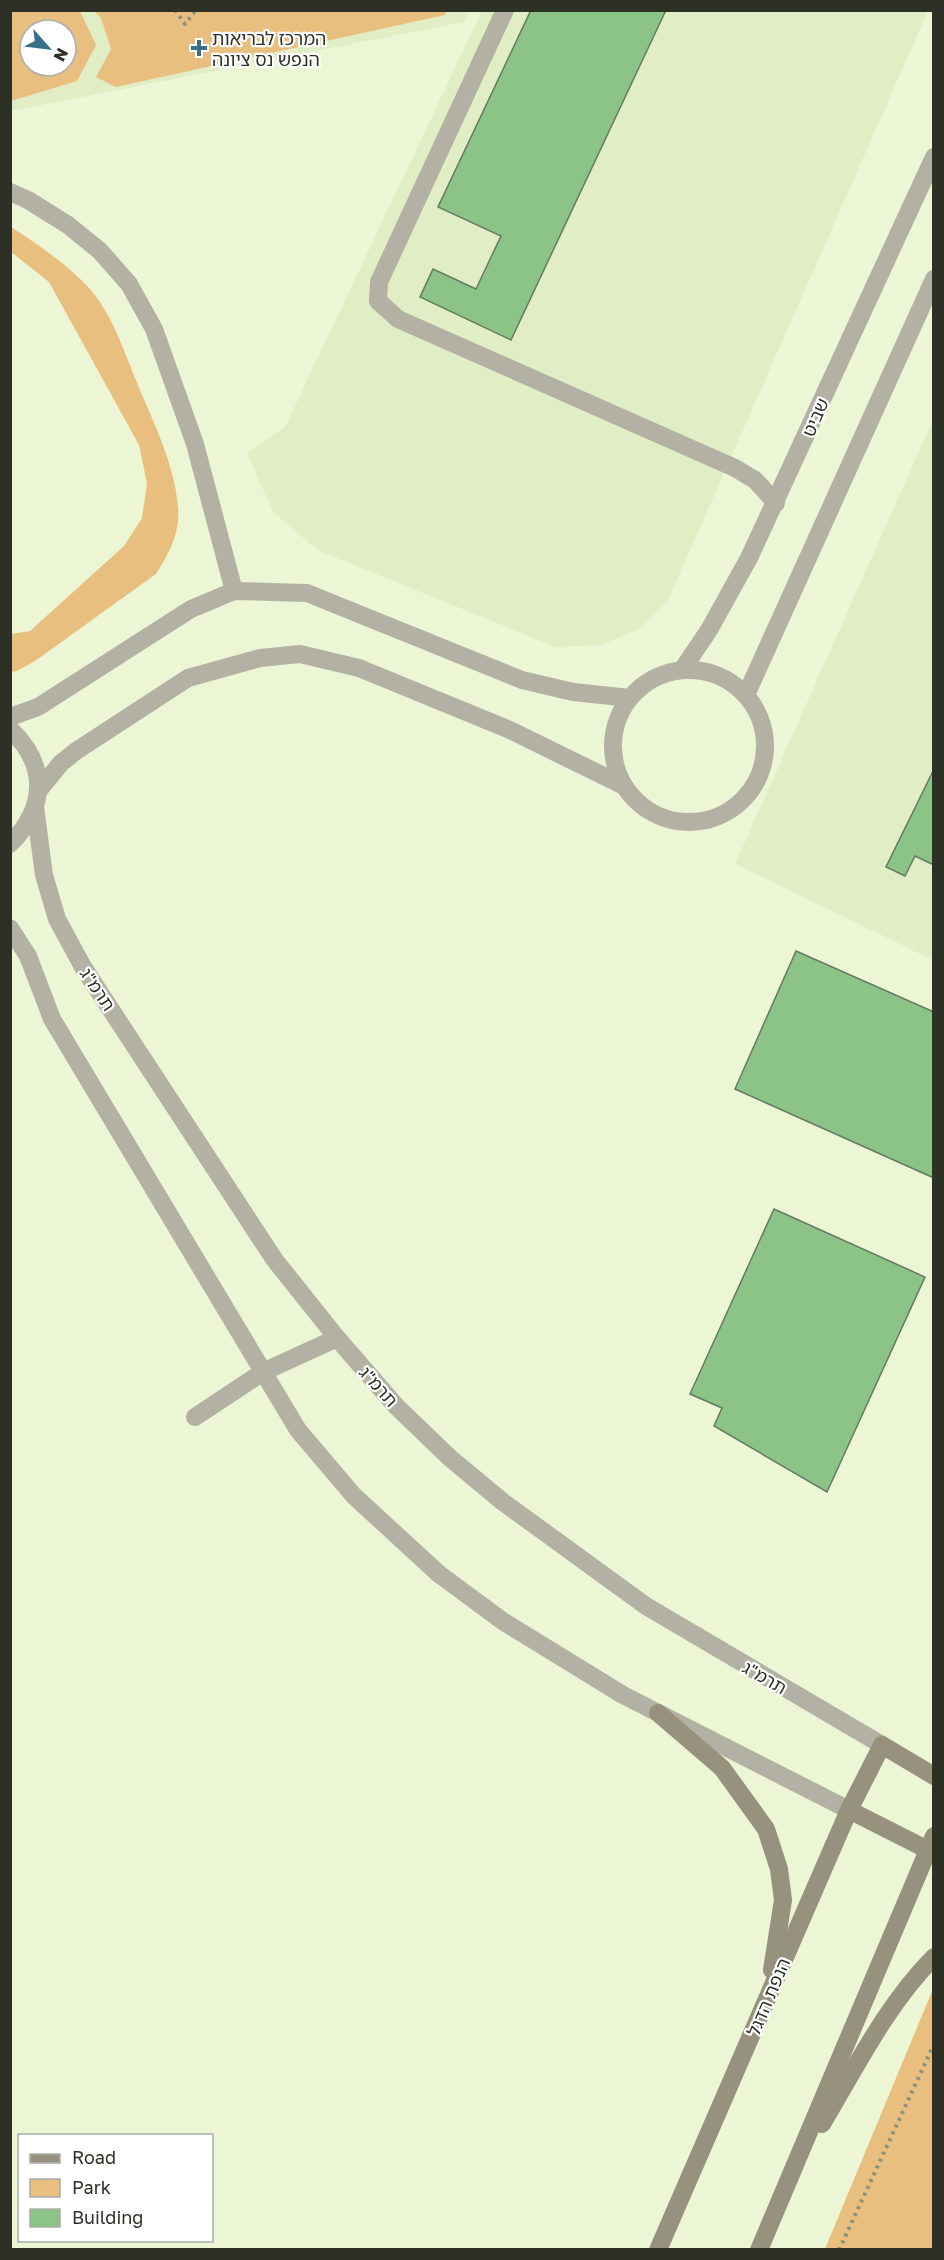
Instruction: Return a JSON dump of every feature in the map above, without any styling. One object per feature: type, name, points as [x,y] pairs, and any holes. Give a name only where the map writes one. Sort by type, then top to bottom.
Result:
[{"type":"main road","points":[[658,1713],[722,1768],[766,1829],[779,1869],[783,1900],[769,1995]]},
{"type":"main road","name":"תרמ\"ג","points":[[882,1745],[933,1776]]},
{"type":"main road","name":"הנפת הדגל","points":[[658,2250],[849,1810],[882,1745]]},
{"type":"main road","points":[[759,2250],[932,1846],[849,1810]]},
{"type":"main road","points":[[787,2182],[882,2023],[916,1974],[933,1957]]},
{"type":"street","points":[[505,10],[379,282],[378,301],[398,319],[735,468],[755,480],[776,502]]},
{"type":"street","name":"שביט","points":[[682,670],[709,630],[749,558],[933,157]]},
{"type":"street","points":[[10,192],[28,200],[68,225],[100,251],[129,284],[154,329],[195,444],[234,591]]},
{"type":"street","points":[[746,695],[933,279]]},
{"type":"street","points":[[10,717],[38,707],[191,609],[234,591],[307,593],[522,680],[573,692],[630,698]]},
{"type":"street","points":[[10,844],[26,828],[37,799],[61,763],[76,751],[188,678],[260,658],[300,654],[359,668],[510,730],[624,786]]},
{"type":"street","points":[[682,670],[706,671],[728,680],[746,695],[759,715],[765,740],[763,765],[753,788],[735,807],[712,818],[688,823],[663,818],[641,805],[624,786],[615,765],[613,741],[618,718],[630,698],[645,684],[662,674],[682,670]]},
{"type":"street","name":"תרמ\"ג","points":[[10,729],[22,740],[32,756],[37,772],[37,799],[44,876],[57,919],[73,950],[274,1259],[337,1338],[396,1406],[450,1458],[502,1502],[646,1606],[882,1745]]},
{"type":"street","points":[[10,928],[28,956],[52,1019],[298,1430],[354,1496],[439,1574],[504,1622],[623,1695],[849,1810]]},
{"type":"street","points":[[195,1417],[263,1372],[337,1338]]},
{"type":"path","points":[[175,10],[184,24],[196,10]]},
{"type":"path","points":[[839,2250],[933,2044]]},
{"type":"shaded area","name":"המרכז לבריאות הנפש נס ציונה","points":[[11,11],[469,11],[464,22],[11,111]]},
{"type":"shaded area","points":[[482,11],[928,11],[668,600],[639,629],[601,645],[556,647],[319,551],[273,512],[247,453],[285,427]]},
{"type":"shaded area","points":[[933,420],[933,960],[735,864]]},
{"type":"green space","points":[[11,10],[80,11],[96,45],[77,81],[11,101]]},
{"type":"green space","points":[[94,11],[447,11],[445,15],[116,87],[96,77],[111,49],[101,18]]},
{"type":"green space","points":[[10,226],[71,270],[89,288],[105,310],[162,444],[172,474],[178,506],[176,533],[156,574],[35,661],[11,672],[11,634],[30,631],[124,546],[142,518],[147,483],[139,445],[49,282],[11,252]]},
{"type":"green space","points":[[933,1989],[933,2249],[825,2249]]},
{"type":"building","points":[[531,10],[666,10],[511,340],[420,297],[433,269],[476,289],[501,236],[438,207]]},
{"type":"building","points":[[934,769],[934,865],[915,856],[905,876],[886,867]]},
{"type":"building","points":[[796,951],[934,1012],[934,1178],[735,1089]]},
{"type":"building","points":[[774,1209],[925,1277],[827,1492],[714,1426],[722,1408],[690,1394]]},
{"type":"place","name":"המרכז לבריאות הנפש נס ציונה","points":[[199,48]]}]
